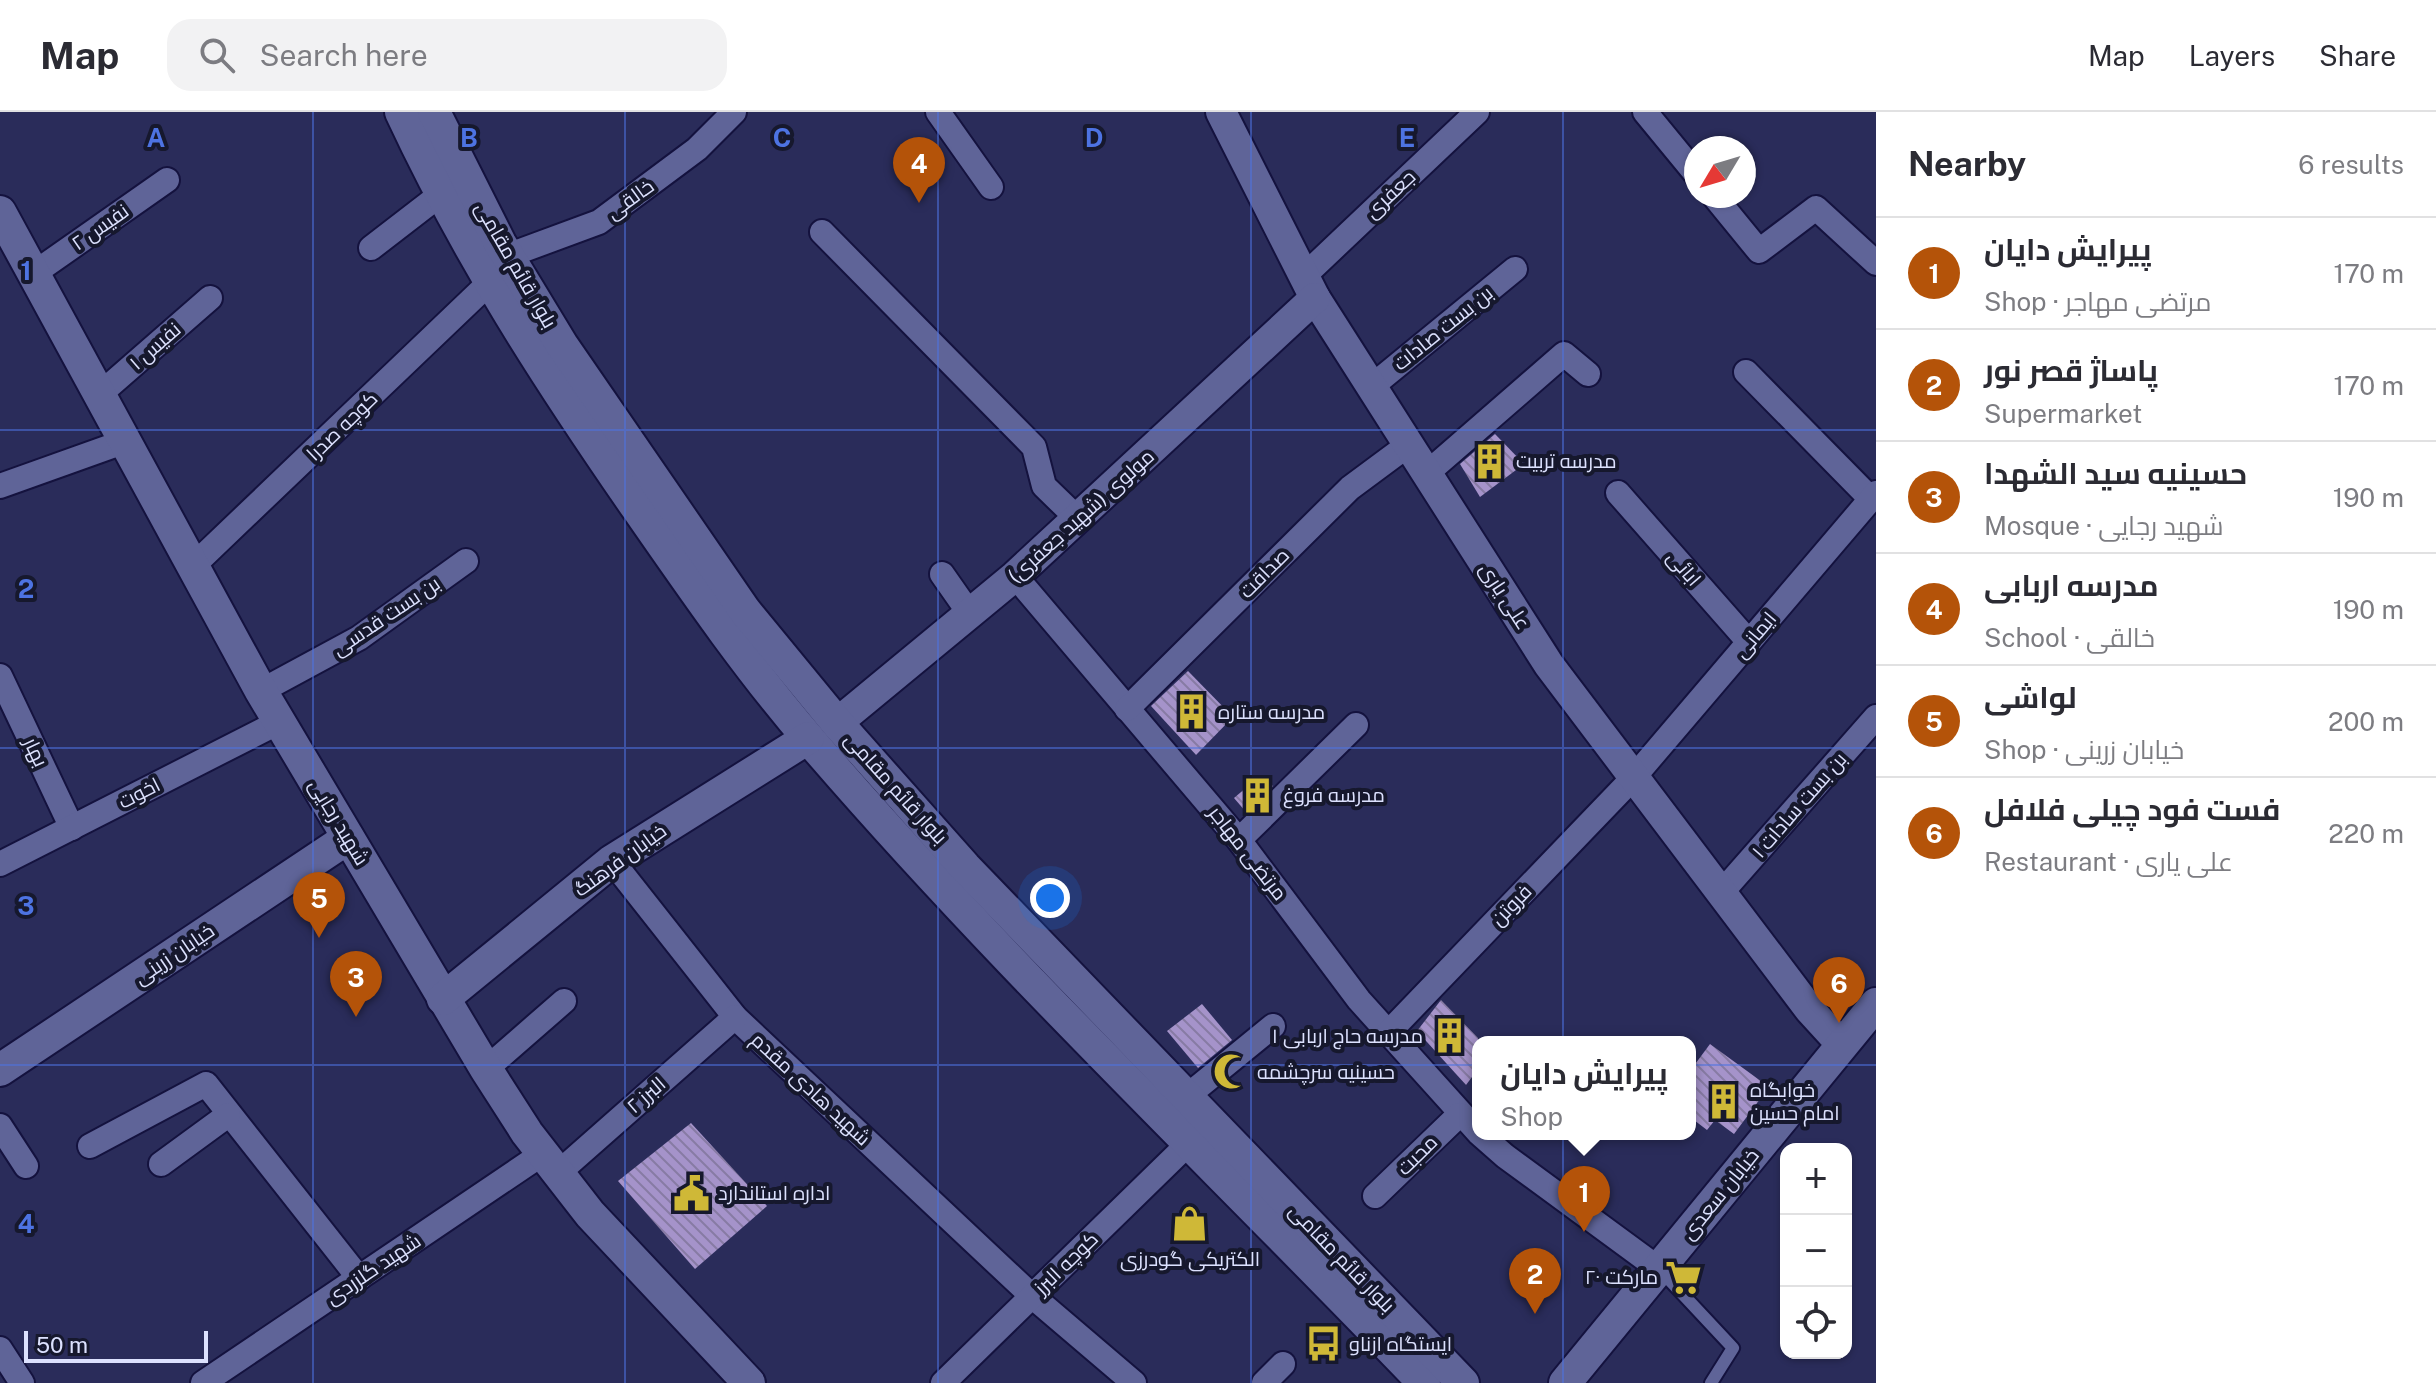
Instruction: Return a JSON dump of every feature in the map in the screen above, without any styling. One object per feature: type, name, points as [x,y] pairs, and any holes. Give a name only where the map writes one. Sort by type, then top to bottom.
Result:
[{"type":"main road","name":"بلوار قائم مقامی","points":[[401,112],[433,133],[562,345],[745,611],[989,913],[1189,1143],[1424,1383]]},
{"type":"main road","name":"بلوار قائم مقامی","points":[[433,133],[441,194],[536,361],[721,628],[808,738],[1186,1097],[1463,1383]]},
{"type":"main road","name":"شهید رجایی","points":[[0,212],[19,261],[100,394],[261,691],[486,1069],[550,1164],[590,1214],[749,1383]]},
{"type":"main road","name":"خیابان فرهنگ","points":[[443,999],[612,861],[808,738]]},
{"type":"main road","name":"خیابان زرینی","points":[[0,1070],[348,838]]},
{"type":"main road","name":"خیابان سعدی","points":[[1565,1383],[1876,1004]]},
{"type":"street","name":"خالقی","points":[[507,256],[599,222],[697,149],[734,112]]},
{"type":"street","points":[[938,112],[991,187]]},
{"type":"street","name":"علی یاری","points":[[1221,112],[1310,287],[1549,665],[1810,1010],[1842,1045]]},
{"type":"street","name":"جعفری","points":[[1310,287],[1477,112]]},
{"type":"street","points":[[1645,112],[1684,159]]},
{"type":"street","name":"نفیس ۲","points":[[19,261],[167,180]]},
{"type":"street","points":[[371,248],[441,194]]},
{"type":"street","points":[[1724,208],[1759,251],[1816,208],[1876,263]]},
{"type":"street","points":[[822,232],[1034,447],[1044,486],[1078,519]]},
{"type":"street","name":"بن بست صادات","points":[[1371,387],[1515,269]]},
{"type":"street","name":"کوچه صدرا","points":[[194,565],[489,283]]},
{"type":"street","name":"مولوی (شهید جعفری)","points":[[837,723],[1015,576],[1078,519],[1310,287]]},
{"type":"street","name":"نفیس ‍۱","points":[[100,394],[210,298]]},
{"type":"street","points":[[1426,474],[1564,354],[1588,374]]},
{"type":"street","points":[[1746,372],[1874,496]]},
{"type":"street","points":[[0,486],[126,441]]},
{"type":"street","name":"صداقت","points":[[1127,709],[1350,488],[1408,445]]},
{"type":"street","name":"ابائی","points":[[1618,493],[1749,642]]},
{"type":"street","name":"ایمانی","points":[[1634,777],[1874,496]]},
{"type":"street","name":"بن بست قدسی","points":[[261,691],[359,638],[466,561]]},
{"type":"street","points":[[942,574],[970,614]]},
{"type":"street","name":"مرتضی مهاجر","points":[[1015,576],[1239,840],[1359,1000],[1472,1127]]},
{"type":"street","name":"بهار","points":[[0,676],[11,722],[72,828]]},
{"type":"street","name":"بن بست سادات ۱","points":[[1721,893],[1876,717]]},
{"type":"street","name":"اخوت","points":[[0,864],[279,722]]},
{"type":"street","points":[[1239,840],[1356,725]]},
{"type":"street","name":"فروتن","points":[[1389,1032],[1634,777]]},
{"type":"street","name":"شهید هادی مقدم","points":[[612,861],[735,1017],[1032,1296],[1134,1383]]},
{"type":"street","points":[[486,1069],[564,1001]]},
{"type":"street","name":"البرز ۲","points":[[550,1164],[735,1017]]},
{"type":"street","points":[[1186,1097],[1273,1026]]},
{"type":"street","points":[[90,1146],[206,1084],[359,1278]]},
{"type":"street","points":[[161,1164],[228,1115]]},
{"type":"street","name":"محبت","points":[[1375,1196],[1459,1115]]},
{"type":"street","points":[[0,1126],[26,1166]]},
{"type":"street","name":"مرتضی مهاجر","points":[[1487,1140],[1659,1269]]},
{"type":"street","name":"کوچه البرز","points":[[943,1383],[1189,1143]]},
{"type":"street","name":"شهید گلزردی","points":[[203,1383],[359,1278],[550,1164]]},
{"type":"street","points":[[0,1349],[22,1383]]},
{"type":"street","points":[[1264,1383],[1283,1364]]},
{"type":"lane","points":[[1659,1269],[1733,1348],[1711,1383]]},
{"type":"building","name":"مدرسه تربیت","points":[[1495,434],[1524,464],[1480,497],[1460,464]]},
{"type":"building","name":"مدرسه ستاره","points":[[1188,671],[1233,717],[1196,755],[1151,706]]},
{"type":"building","name":"مدرسه فروغ","points":[[1261,775],[1273,786],[1246,812],[1234,798]]},
{"type":"building","name":"مدرسه حاج اربابی ۱","points":[[1441,1000],[1476,1036],[1472,1036],[1472,1077],[1466,1085],[1417,1031]]},
{"type":"building","points":[[1202,1004],[1232,1040],[1198,1068],[1167,1031]]},
{"type":"building","name":"خوابگاه امام حسین","points":[[1710,1044],[1769,1087],[1734,1134],[1715,1120],[1707,1130],[1696,1122],[1696,1063]]},
{"type":"building","name":"اداره استاندارد","points":[[691,1123],[767,1206],[695,1269],[618,1181]]},
{"type":"place","name":"مدرسه اربابی","points":[[919,203]]},
{"type":"place","name":"مدرسه تربیت","points":[[1490,461]]},
{"type":"place","name":"مدرسه ستاره","points":[[1192,712]]},
{"type":"place","name":"مدرسه فروغ","points":[[1257,795]]},
{"type":"place","name":"لواشی","points":[[319,938]]},
{"type":"place","name":"حسینیه سید الشهدا","points":[[356,1017]]},
{"type":"place","name":"فست فود چیلی فلافل","points":[[1839,1023]]},
{"type":"place","name":"مدرسه حاج اربابی ۱","points":[[1449,1036]]},
{"type":"place","name":"حسینیه سرچشمه","points":[[1231,1072]]},
{"type":"place","name":"خوابگاه امام حسین","points":[[1724,1102]]},
{"type":"place","name":"اداره استاندارد","points":[[692,1193]]},
{"type":"place","name":"الکتریکی گودرزی","points":[[1190,1224]]},
{"type":"place","name":"پیرایش دایان","points":[[1584,1232]]},
{"type":"place","name":"مارکت ۲۰","points":[[1684,1277]]},
{"type":"place","name":"پاساژ قصر نور","points":[[1535,1314]]},
{"type":"place","name":"ایستگاه ازناو","points":[[1323,1344]]}]
